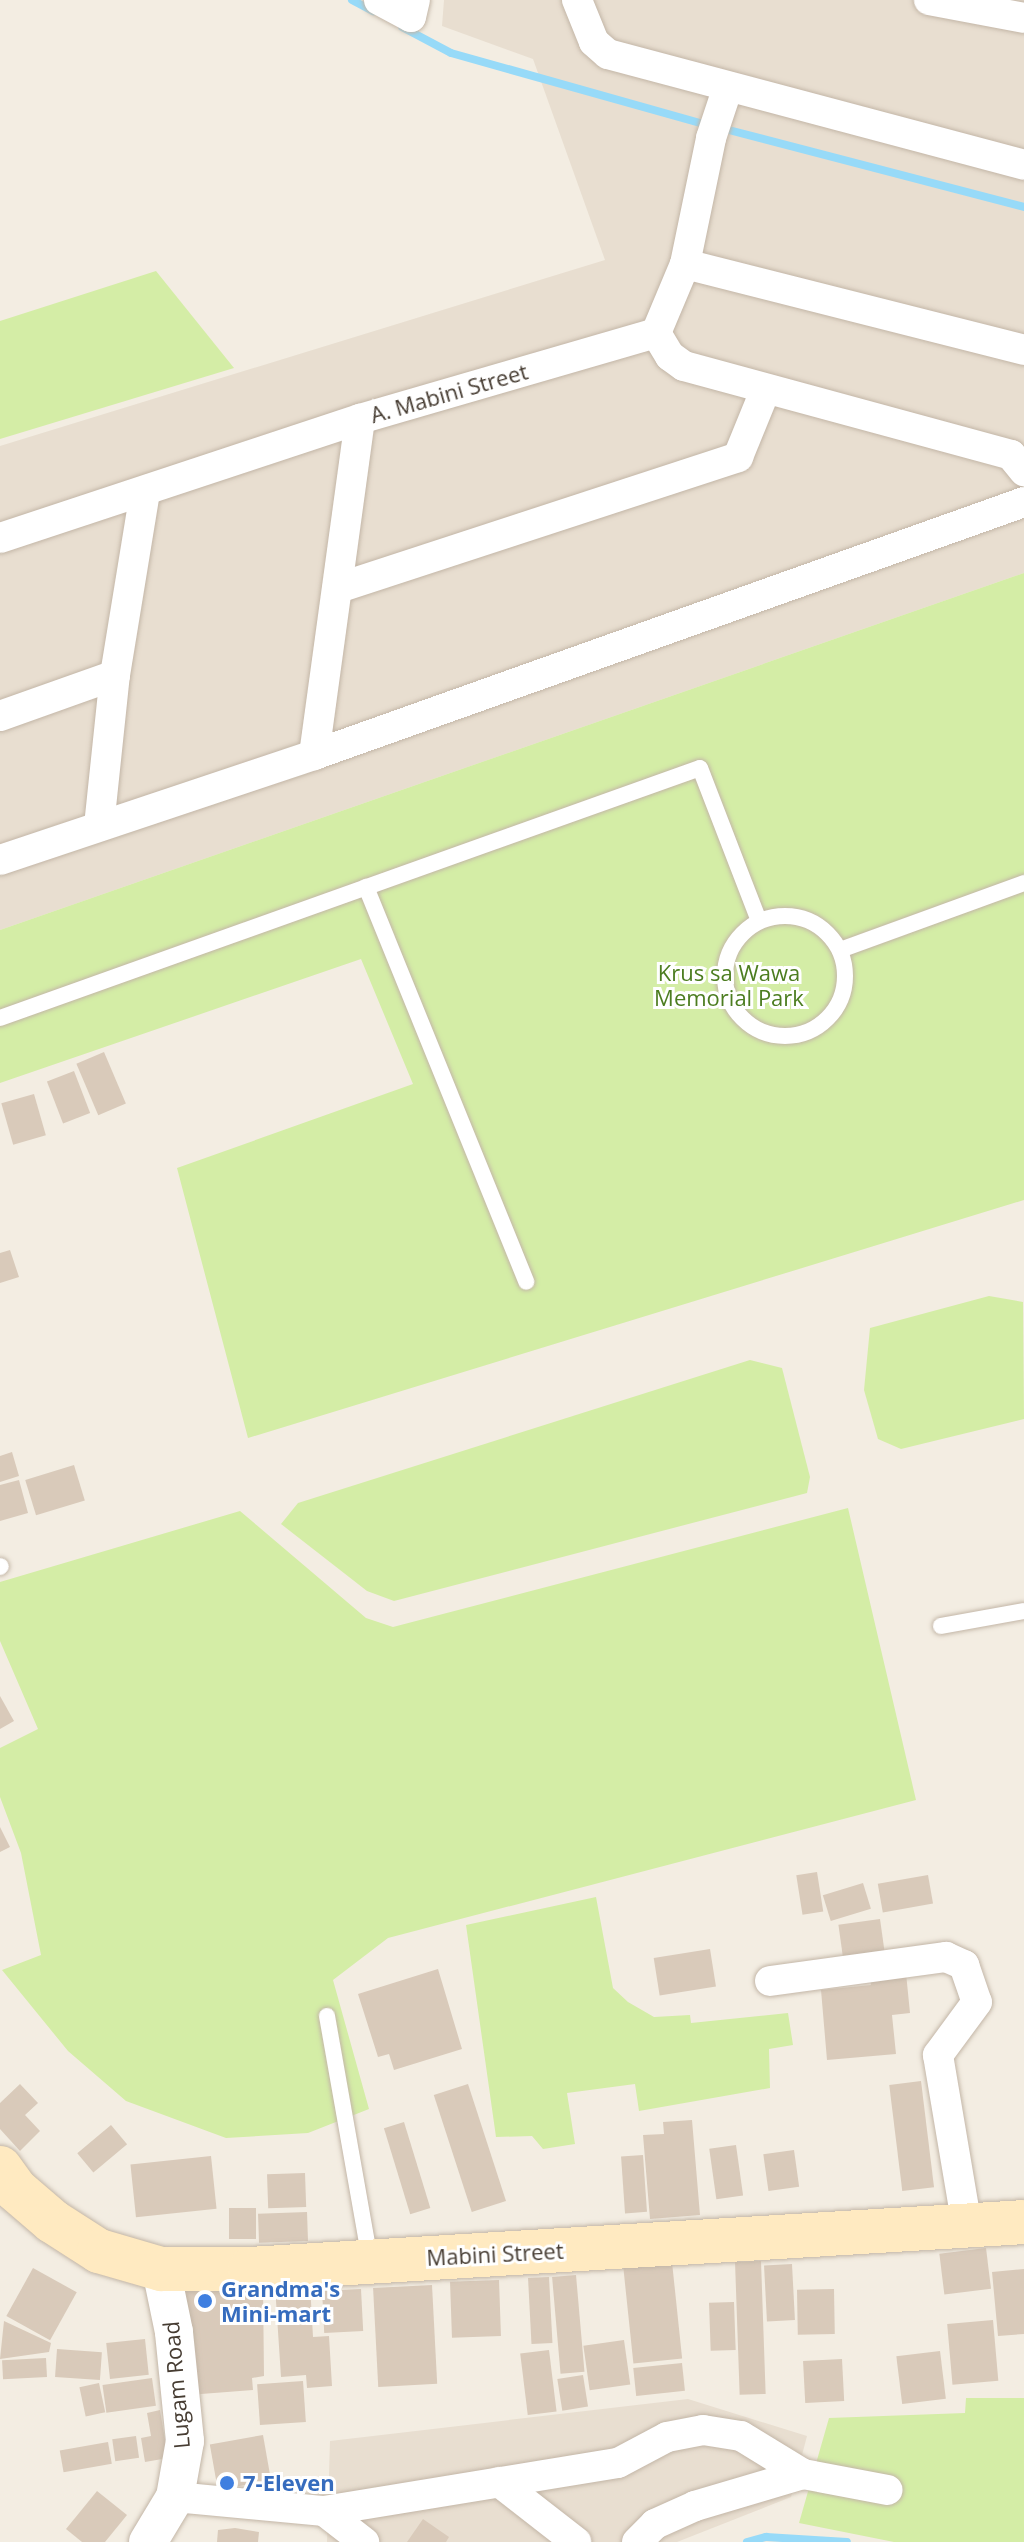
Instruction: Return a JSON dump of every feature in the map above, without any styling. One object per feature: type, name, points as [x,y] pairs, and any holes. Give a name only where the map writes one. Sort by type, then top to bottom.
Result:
[{"type":"main road","name":"Mabini Street","points":[[0,2168],[16,2190],[52,2221],[99,2251],[161,2269],[370,2262],[1024,2222]]},
{"type":"street","points":[[379,0],[411,17],[415,0]]},
{"type":"street","points":[[577,0],[594,42],[608,54],[718,113],[1024,165]]},
{"type":"street","points":[[938,1],[1024,18]]},
{"type":"street","points":[[718,113],[685,264],[656,333],[670,356],[684,366],[765,391],[1011,455],[1024,471]]},
{"type":"street","points":[[685,264],[1024,350]]},
{"type":"street","name":"A. Mabini Street","points":[[0,538],[360,419],[656,333]]},
{"type":"street","points":[[338,588],[738,457],[765,391]]},
{"type":"street","points":[[314,755],[360,419]]},
{"type":"street","points":[[99,826],[115,675],[145,491]]},
{"type":"street","points":[[0,860],[314,755],[1024,502]]},
{"type":"street","points":[[0,716],[115,675]]},
{"type":"street","points":[[770,1981],[946,1957],[964,1965],[977,2002],[938,2055],[967,2227]]},
{"type":"street","name":"Lugam Road","points":[[148,2542],[175,2497],[185,2441],[161,2269]]},
{"type":"street","points":[[175,2497],[324,2511],[618,2463],[667,2437],[703,2430],[741,2436],[803,2474],[888,2490]]},
{"type":"street","points":[[637,2542],[655,2524],[695,2506],[803,2474]]},
{"type":"street","points":[[499,2482],[576,2542]]},
{"type":"street","points":[[324,2511],[359,2540]]},
{"type":"lane","points":[[0,1018],[700,768],[759,921]]},
{"type":"lane","points":[[840,950],[1024,883]]},
{"type":"lane","points":[[366,887],[526,1282]]},
{"type":"lane","points":[[786,916],[814,922],[840,950],[845,987],[827,1020],[793,1037],[756,1030],[730,1003],[725,965],[732,947],[759,921],[786,916]]},
{"type":"lane","points":[[941,1626],[1024,1611]]},
{"type":"lane","points":[[327,2016],[370,2262]]},
{"type":"shaded area","points":[[444,0],[1024,0],[1024,573],[0,930],[0,446],[605,260],[533,59],[442,26]]},
{"type":"shaded area","points":[[688,2399],[807,2436],[791,2497],[677,2542],[327,2542],[330,2441]]},
{"type":"green space","points":[[156,271],[234,368],[0,439],[0,321]]},
{"type":"green space","name":"Krus sa Wawa Memorial Park","points":[[1024,573],[1024,1200],[248,1438],[177,1168],[413,1084],[361,959],[0,1083],[0,930]]},
{"type":"green space","points":[[989,1296],[1023,1302],[1024,1419],[901,1449],[878,1439],[864,1390],[870,1328]]},
{"type":"green space","points":[[750,1360],[782,1368],[810,1477],[807,1493],[394,1601],[367,1591],[281,1524],[298,1503]]},
{"type":"green space","points":[[848,1508],[916,1800],[388,1938],[333,1980],[369,2109],[308,2133],[226,2138],[126,2101],[68,2051],[2,1970],[41,1955],[21,1853],[0,1797],[0,1748],[38,1729],[0,1641],[0,1582],[240,1511],[366,1618],[393,1627]]},
{"type":"green space","points":[[596,1897],[613,1988],[628,2002],[654,2017],[690,2015],[691,2023],[788,2013],[793,2045],[769,2049],[770,2088],[639,2111],[635,2084],[567,2093],[575,2144],[543,2149],[532,2136],[496,2137],[466,1925]]},
{"type":"green space","points":[[966,2398],[1024,2398],[1024,2542],[894,2542],[799,2523],[829,2418],[965,2413]]},
{"type":"building","points":[[104,1052],[126,1104],[98,1115],[76,1064]]},
{"type":"building","points":[[74,1071],[90,1113],[63,1123],[47,1081]]},
{"type":"building","points":[[34,1094],[46,1135],[13,1145],[1,1103]]},
{"type":"building","points":[[10,1250],[19,1277],[0,1283],[0,1253]]},
{"type":"building","points":[[12,1452],[19,1476],[0,1482],[0,1456]]},
{"type":"building","points":[[74,1465],[85,1500],[36,1515],[25,1480]]},
{"type":"building","points":[[19,1480],[28,1513],[0,1521],[0,1485]]},
{"type":"building","points":[[0,1696],[14,1721],[0,1729]]},
{"type":"building","points":[[0,1827],[10,1847],[0,1852]]},
{"type":"building","points":[[817,1872],[823,1912],[803,1915],[796,1875]]},
{"type":"building","points":[[928,1875],[933,1904],[883,1912],[878,1884]]},
{"type":"building","points":[[863,1883],[871,1909],[831,1921],[823,1895]]},
{"type":"building","points":[[880,1919],[885,1954],[843,1960],[838,1925]]},
{"type":"building","points":[[710,1949],[716,1987],[660,1995],[654,1958]]},
{"type":"building","points":[[438,1969],[462,2049],[394,2070],[389,2054],[378,2057],[358,1994]]},
{"type":"building","points":[[906,1973],[910,2013],[892,2015],[896,2054],[827,2060],[821,1990],[871,1985],[870,1977]]},
{"type":"building","points":[[921,2081],[934,2187],[902,2191],[889,2085]]},
{"type":"building","points":[[20,2084],[38,2103],[25,2115],[40,2131],[20,2151],[0,2129],[0,2103]]},
{"type":"building","points":[[468,2084],[506,2201],[472,2212],[434,2095]]},
{"type":"building","points":[[692,2120],[700,2215],[650,2219],[643,2135],[664,2134],[663,2122]]},
{"type":"building","points":[[404,2122],[430,2208],[410,2214],[384,2128]]},
{"type":"building","points":[[111,2125],[127,2144],[93,2172],[77,2153]]},
{"type":"building","points":[[736,2145],[743,2196],[716,2199],[709,2149]]},
{"type":"building","points":[[794,2150],[799,2187],[768,2191],[763,2154]]},
{"type":"building","points":[[643,2155],[647,2212],[625,2213],[621,2157]]},
{"type":"building","points":[[211,2156],[217,2209],[136,2217],[130,2164]]},
{"type":"building","points":[[305,2173],[306,2207],[268,2208],[267,2174]]},
{"type":"building","points":[[229,2208],[256,2208],[256,2239],[229,2239]]},
{"type":"building","points":[[307,2212],[308,2241],[259,2243],[258,2214]]},
{"type":"building","points":[[986,2248],[991,2289],[944,2294],[939,2254]]},
{"type":"building","points":[[761,2261],[766,2394],[740,2395],[735,2262]]},
{"type":"building","points":[[672,2262],[682,2358],[633,2364],[623,2267]]},
{"type":"building","points":[[792,2264],[795,2320],[767,2321],[764,2265]]},
{"type":"building","points":[[33,2268],[77,2292],[50,2340],[6,2316]]},
{"type":"building","points":[[1024,2269],[1024,2334],[998,2336],[992,2272]]},
{"type":"building","points":[[576,2275],[584,2372],[561,2374],[552,2277]]},
{"type":"building","points":[[549,2277],[552,2343],[531,2344],[528,2278]]},
{"type":"building","points":[[499,2280],[501,2336],[452,2338],[450,2282]]},
{"type":"building","points":[[310,2284],[313,2337],[329,2336],[332,2386],[307,2388],[306,2375],[281,2377],[275,2286]]},
{"type":"building","points":[[432,2285],[437,2384],[378,2387],[373,2288]]},
{"type":"building","points":[[263,2287],[264,2376],[252,2378],[253,2390],[188,2395],[178,2290]]},
{"type":"building","points":[[361,2289],[363,2331],[324,2333],[322,2291]]},
{"type":"building","points":[[834,2289],[835,2334],[798,2335],[797,2290]]},
{"type":"building","points":[[734,2302],[736,2350],[711,2351],[709,2303]]},
{"type":"building","points":[[993,2320],[998,2381],[952,2385],[947,2324]]},
{"type":"building","points":[[4,2321],[51,2343],[49,2352],[0,2359]]},
{"type":"building","points":[[145,2339],[149,2375],[110,2379],[106,2343]]},
{"type":"building","points":[[624,2340],[630,2385],[590,2390],[583,2346]]},
{"type":"building","points":[[57,2349],[102,2352],[100,2380],[55,2377]]},
{"type":"building","points":[[549,2350],[557,2412],[528,2415],[520,2354]]},
{"type":"building","points":[[940,2351],[946,2399],[902,2404],[896,2356]]},
{"type":"building","points":[[46,2358],[47,2377],[3,2379],[2,2360]]},
{"type":"building","points":[[842,2359],[844,2401],[805,2403],[803,2361]]},
{"type":"building","points":[[682,2363],[685,2391],[636,2396],[633,2368]]},
{"type":"building","points":[[583,2375],[588,2407],[562,2411],[557,2379]]},
{"type":"building","points":[[152,2378],[156,2406],[106,2413],[102,2385]]},
{"type":"building","points":[[303,2381],[306,2422],[260,2425],[257,2384]]},
{"type":"building","points":[[99,2383],[105,2412],[86,2417],[79,2387]]},
{"type":"building","points":[[160,2410],[168,2458],[145,2462],[141,2438],[151,2436],[147,2413]]},
{"type":"building","points":[[263,2435],[271,2480],[218,2490],[210,2444]]},
{"type":"building","points":[[136,2436],[139,2458],[115,2461],[112,2439]]},
{"type":"building","points":[[108,2442],[112,2464],[64,2472],[60,2451]]},
{"type":"building","points":[[97,2491],[127,2515],[105,2542],[82,2542],[66,2529]]},
{"type":"building","points":[[423,2519],[449,2537],[446,2542],[407,2542]]},
{"type":"building","points":[[235,2528],[259,2532],[258,2542],[217,2542],[218,2530]]},
{"type":"waterway","points":[[352,0],[373,11]]},
{"type":"waterway","points":[[402,27],[451,53],[708,125]]},
{"type":"waterway","points":[[721,128],[1024,207]]},
{"type":"waterway","points":[[747,2542],[766,2537],[847,2542]]},
{"type":"place","name":"Grandma's Mini-mart","points":[[205,2301]]},
{"type":"place","name":"7-Eleven","points":[[227,2483]]}]
